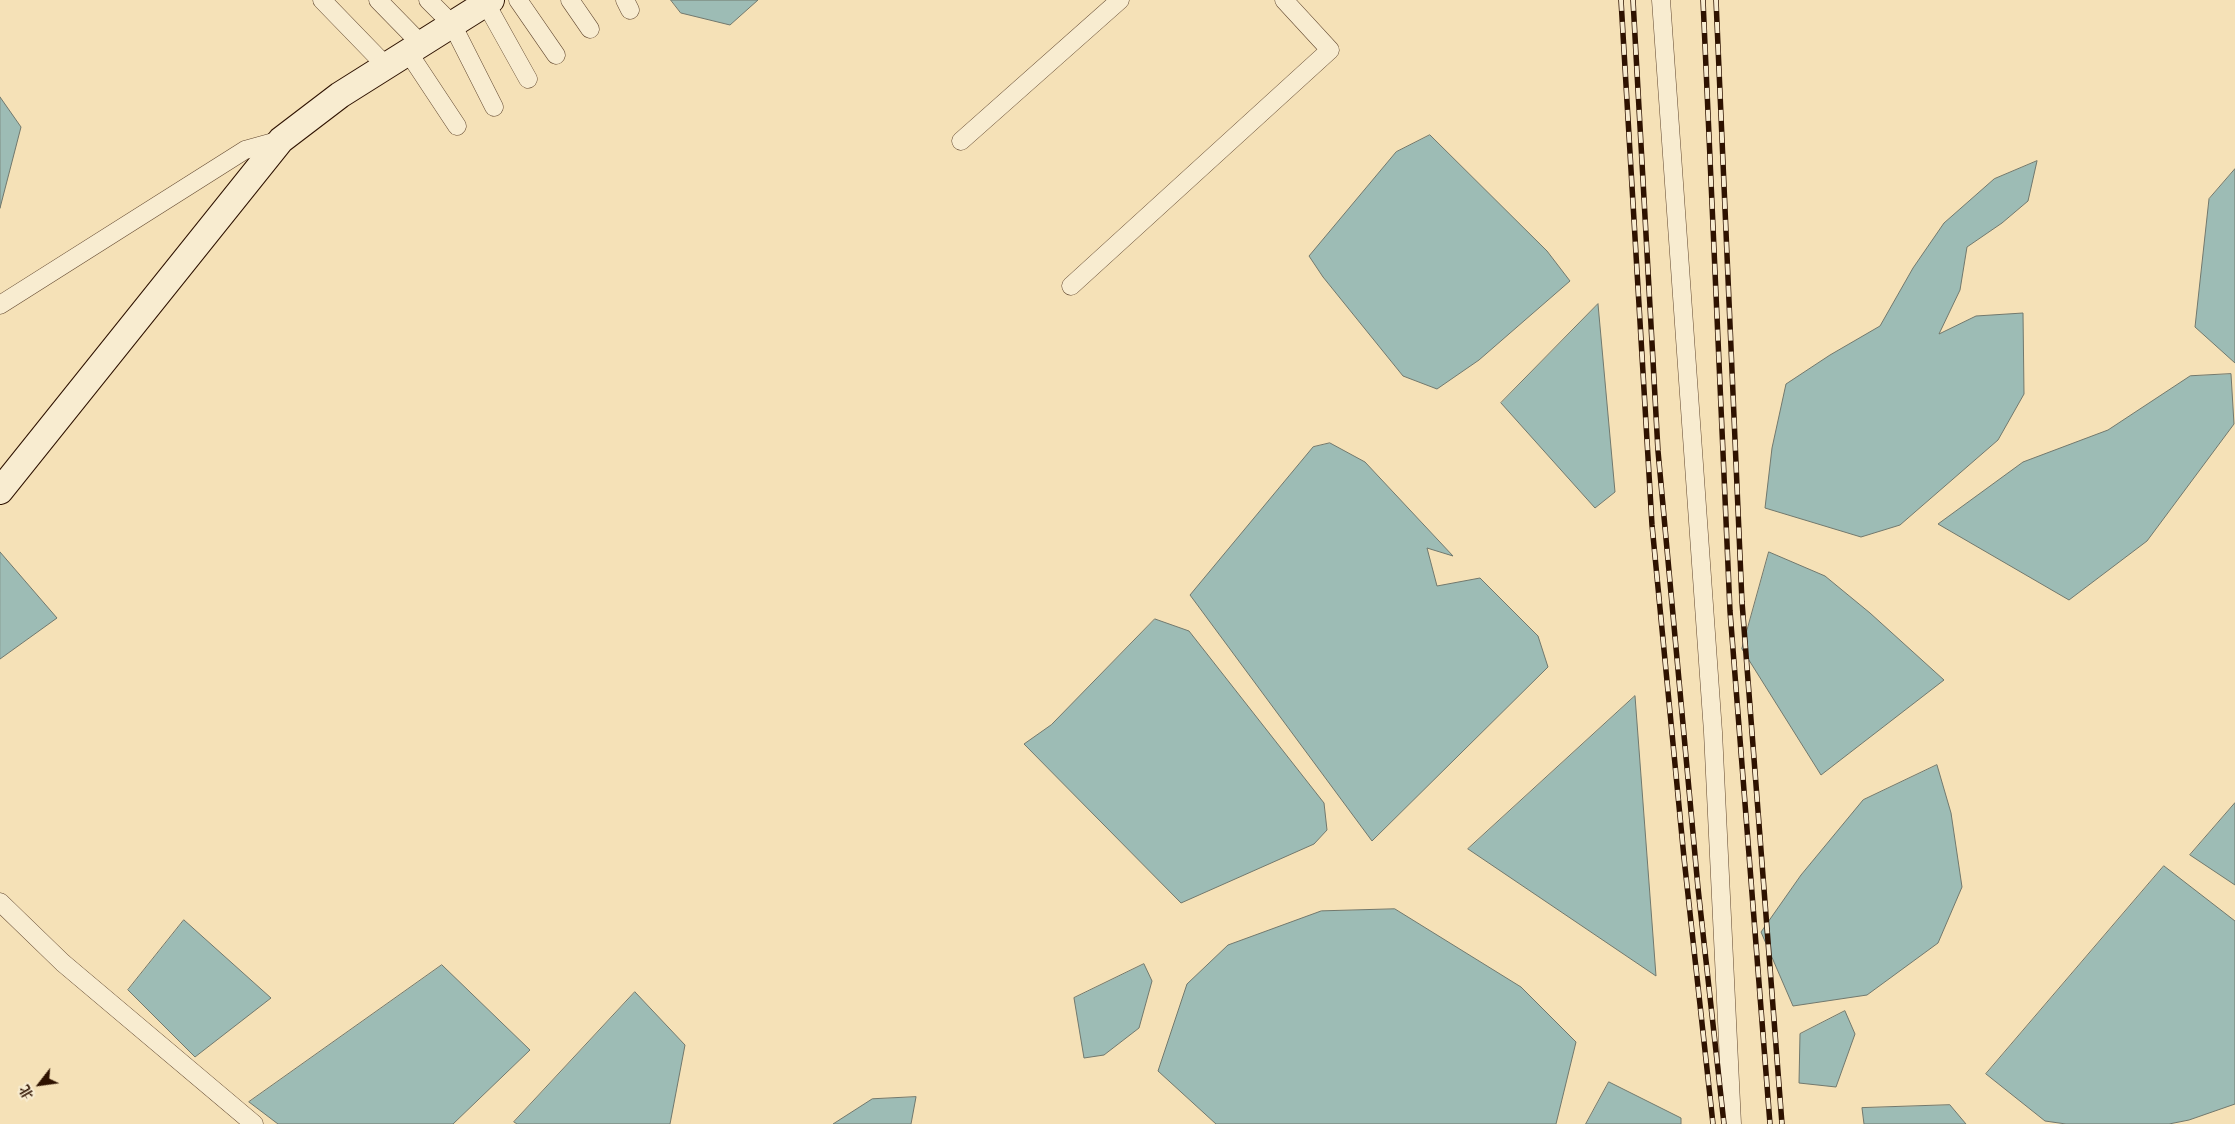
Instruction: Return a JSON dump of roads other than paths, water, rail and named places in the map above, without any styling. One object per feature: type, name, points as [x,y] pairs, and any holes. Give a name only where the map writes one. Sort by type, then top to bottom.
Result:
[{"type":"main road","points":[[0,491],[282,140],[340,95],[487,1]]},
{"type":"street","points":[[322,0],[386,66]]},
{"type":"street","points":[[378,0],[415,48],[457,126]]},
{"type":"street","points":[[428,0],[452,24],[494,107]]},
{"type":"street","points":[[518,0],[556,55]]},
{"type":"street","points":[[570,0],[590,28]]},
{"type":"street","points":[[961,141],[1120,0]]},
{"type":"street","points":[[1071,286],[1330,50],[1284,0]]},
{"type":"street","points":[[1661,0],[1713,722],[1732,1124]]},
{"type":"street","points":[[487,1],[528,79]]},
{"type":"street","points":[[0,305],[245,150],[282,140]]},
{"type":"street","points":[[0,902],[63,963],[254,1124]]},
{"type":"water","points":[[671,0],[758,0],[730,25],[681,13]]},
{"type":"water","points":[[0,97],[21,127],[0,208]]},
{"type":"water","points":[[1430,135],[1547,251],[1570,281],[1479,360],[1437,389],[1403,376],[1323,277],[1309,256],[1396,152]]},
{"type":"water","points":[[2037,161],[2028,201],[2002,223],[1967,247],[1960,290],[1939,334],[1976,316],[2023,313],[2024,394],[1998,440],[1900,525],[1861,537],[1765,508],[1772,448],[1786,384],[1830,355],[1880,326],[1913,268],[1944,223],[1994,179]]},
{"type":"water","points":[[2235,169],[2235,363],[2195,327],[2209,199]]},
{"type":"water","points":[[1598,304],[1615,492],[1595,508],[1501,403]]},
{"type":"water","points":[[2231,374],[2234,424],[2147,541],[2069,600],[1938,524],[2023,462],[2108,430],[2190,376]]},
{"type":"water","points":[[1330,443],[1365,462],[1453,556],[1427,548],[1437,586],[1480,578],[1538,636],[1548,667],[1372,841],[1190,595],[1313,447]]},
{"type":"water","points":[[0,552],[57,618],[0,659]]},
{"type":"water","points":[[1769,552],[1825,576],[1870,613],[1944,680],[1821,775],[1742,649]]},
{"type":"water","points":[[1155,619],[1189,631],[1324,803],[1327,830],[1314,844],[1181,903],[1024,744],[1051,725]]},
{"type":"water","points":[[1635,696],[1656,976],[1468,849]]},
{"type":"water","points":[[1937,765],[1951,813],[1962,887],[1938,943],[1867,995],[1793,1006],[1761,932],[1801,875],[1863,800]]},
{"type":"water","points":[[2235,803],[2235,885],[2190,855]]},
{"type":"water","points":[[2164,866],[2235,921],[2235,1104],[2189,1120],[2169,1124],[2066,1124],[2045,1121],[1986,1074]]},
{"type":"water","points":[[1395,909],[1521,987],[1576,1042],[1556,1124],[1216,1124],[1158,1071],[1187,984],[1228,945],[1321,911]]},
{"type":"water","points":[[184,920],[271,998],[195,1057],[128,990]]},
{"type":"water","points":[[1144,964],[1152,981],[1139,1028],[1104,1055],[1084,1058],[1074,998]]},
{"type":"water","points":[[442,965],[530,1050],[453,1124],[278,1124],[249,1102]]},
{"type":"water","points":[[635,992],[685,1045],[670,1124],[517,1124],[514,1122]]},
{"type":"water","points":[[1845,1011],[1855,1034],[1836,1087],[1799,1083],[1800,1034]]},
{"type":"water","points":[[1609,1082],[1681,1118],[1681,1124],[1586,1124]]},
{"type":"water","points":[[916,1097],[911,1124],[833,1124],[872,1099]]},
{"type":"water","points":[[1950,1105],[1966,1124],[1864,1124],[1862,1108]]},
{"type":"railway","points":[[1621,0],[1652,525],[1684,858],[1713,1124]]},
{"type":"railway","points":[[1633,0],[1658,451],[1698,888],[1724,1124]]},
{"type":"railway","points":[[1703,0],[1730,611],[1770,1124]]},
{"type":"railway","points":[[1716,0],[1742,602],[1782,1124]]}]
